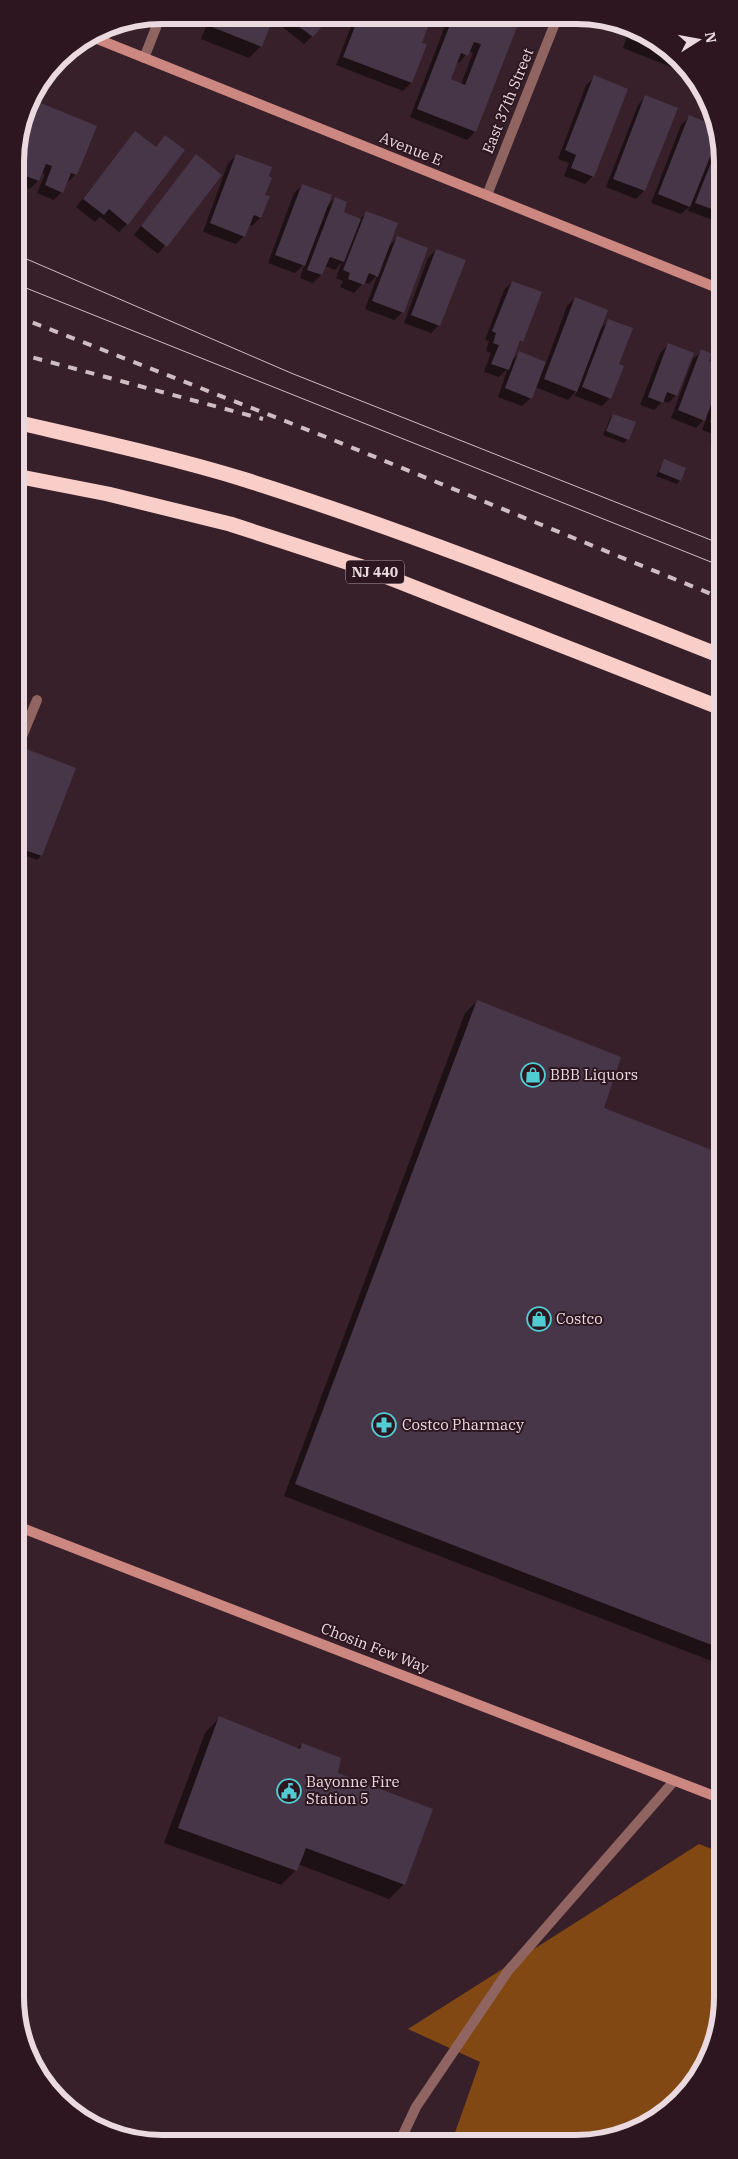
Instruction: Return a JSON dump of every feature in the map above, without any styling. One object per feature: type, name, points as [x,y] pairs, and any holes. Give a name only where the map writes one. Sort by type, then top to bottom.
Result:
[{"type":"highway","points":[[24,424],[116,445],[245,480],[371,522],[528,580],[714,653]]},
{"type":"highway","name":"NJ 440","points":[[24,478],[108,494],[230,524],[362,567],[714,705]]},
{"type":"street","points":[[144,58],[157,24]]},
{"type":"street","name":"East 37th Street","points":[[487,195],[555,24]]},
{"type":"street","name":"Avenue E","points":[[98,39],[714,287]]},
{"type":"street","points":[[24,731],[37,700]]},
{"type":"street","name":"Chosin Few Way","points":[[24,1529],[714,1796]]},
{"type":"street","points":[[403,2135],[416,2107],[508,1971],[674,1781]]},
{"type":"shaded area","points":[[699,1844],[714,1850],[714,2006],[710,2033],[696,2066],[686,2081],[667,2101],[645,2117],[621,2128],[594,2134],[454,2135],[480,2062],[408,2029]]},
{"type":"building","points":[[213,24],[271,24],[262,47],[212,27]]},
{"type":"building","points":[[296,24],[324,24],[313,37]]},
{"type":"building","points":[[356,24],[429,24],[422,43],[427,44],[412,83],[343,57]]},
{"type":"building","points":[[450,24],[474,24],[480,26],[481,24],[518,24],[476,132],[417,109]],"holes":[[[474,42],[481,44],[465,85],[451,79],[461,53],[468,56]]]},
{"type":"building","points":[[631,36],[653,47],[657,50],[630,39]]},
{"type":"building","points":[[594,75],[628,89],[594,177],[571,168],[576,155],[565,150]]},
{"type":"building","points":[[645,95],[678,108],[645,191],[613,179]]},
{"type":"building","points":[[38,102],[97,126],[77,175],[71,173],[63,193],[45,185],[52,166],[46,164],[39,181],[24,175],[26,135]]},
{"type":"building","points":[[689,115],[709,123],[713,149],[690,207],[658,194]]},
{"type":"building","points":[[135,131],[156,147],[165,135],[185,150],[128,225],[109,209],[104,215],[83,199]]},
{"type":"building","points":[[196,154],[222,175],[167,247],[141,226]]},
{"type":"building","points":[[236,154],[272,167],[269,176],[272,178],[265,195],[270,196],[261,218],[254,215],[245,237],[210,223]]},
{"type":"building","points":[[714,156],[714,210],[695,203]]},
{"type":"building","points":[[302,184],[332,195],[305,266],[275,255]]},
{"type":"building","points":[[335,197],[347,202],[344,212],[361,219],[344,262],[330,257],[322,275],[307,270]]},
{"type":"building","points":[[366,211],[398,223],[378,277],[369,273],[364,285],[348,279],[350,273],[343,270]]},
{"type":"building","points":[[397,236],[428,248],[404,313],[372,301]]},
{"type":"building","points":[[436,249],[466,260],[440,326],[411,315]]},
{"type":"building","points":[[512,281],[542,292],[523,342],[520,341],[509,370],[491,364],[499,345],[493,343],[496,333],[492,331]]},
{"type":"building","points":[[575,297],[608,310],[577,392],[544,379]]},
{"type":"building","points":[[608,319],[633,328],[619,364],[624,366],[611,399],[582,387]]},
{"type":"building","points":[[668,343],[694,353],[677,396],[667,392],[663,403],[648,397]]},
{"type":"building","points":[[701,349],[712,354],[709,361],[714,363],[714,396],[705,421],[678,410]]},
{"type":"building","points":[[519,351],[546,362],[532,399],[505,388]]},
{"type":"building","points":[[714,410],[714,424],[710,422]]},
{"type":"building","points":[[613,414],[636,422],[629,440],[606,431]]},
{"type":"building","points":[[664,459],[686,468],[681,481],[659,472]]},
{"type":"building","points":[[24,748],[76,768],[42,856],[24,850]]},
{"type":"building","name":"Costco","points":[[477,1000],[621,1057],[604,1108],[714,1151],[714,1646],[295,1484]]},
{"type":"building","name":"Bayonne Fire Station 5","points":[[219,1716],[300,1749],[302,1743],[341,1758],[338,1773],[433,1809],[405,1885],[306,1848],[297,1871],[178,1828]]},
{"type":"tram line","points":[[24,258],[291,373],[714,541]]},
{"type":"tram line","points":[[24,287],[714,563]]},
{"type":"railway","points":[[24,319],[326,437],[714,595]]},
{"type":"railway","points":[[24,355],[263,419]]},
{"type":"place","name":"BBB Liquors","points":[[533,1075]]},
{"type":"place","name":"Costco","points":[[539,1319]]},
{"type":"place","name":"Costco Pharmacy","points":[[384,1425]]},
{"type":"place","name":"Bayonne Fire Station 5","points":[[289,1791]]}]
